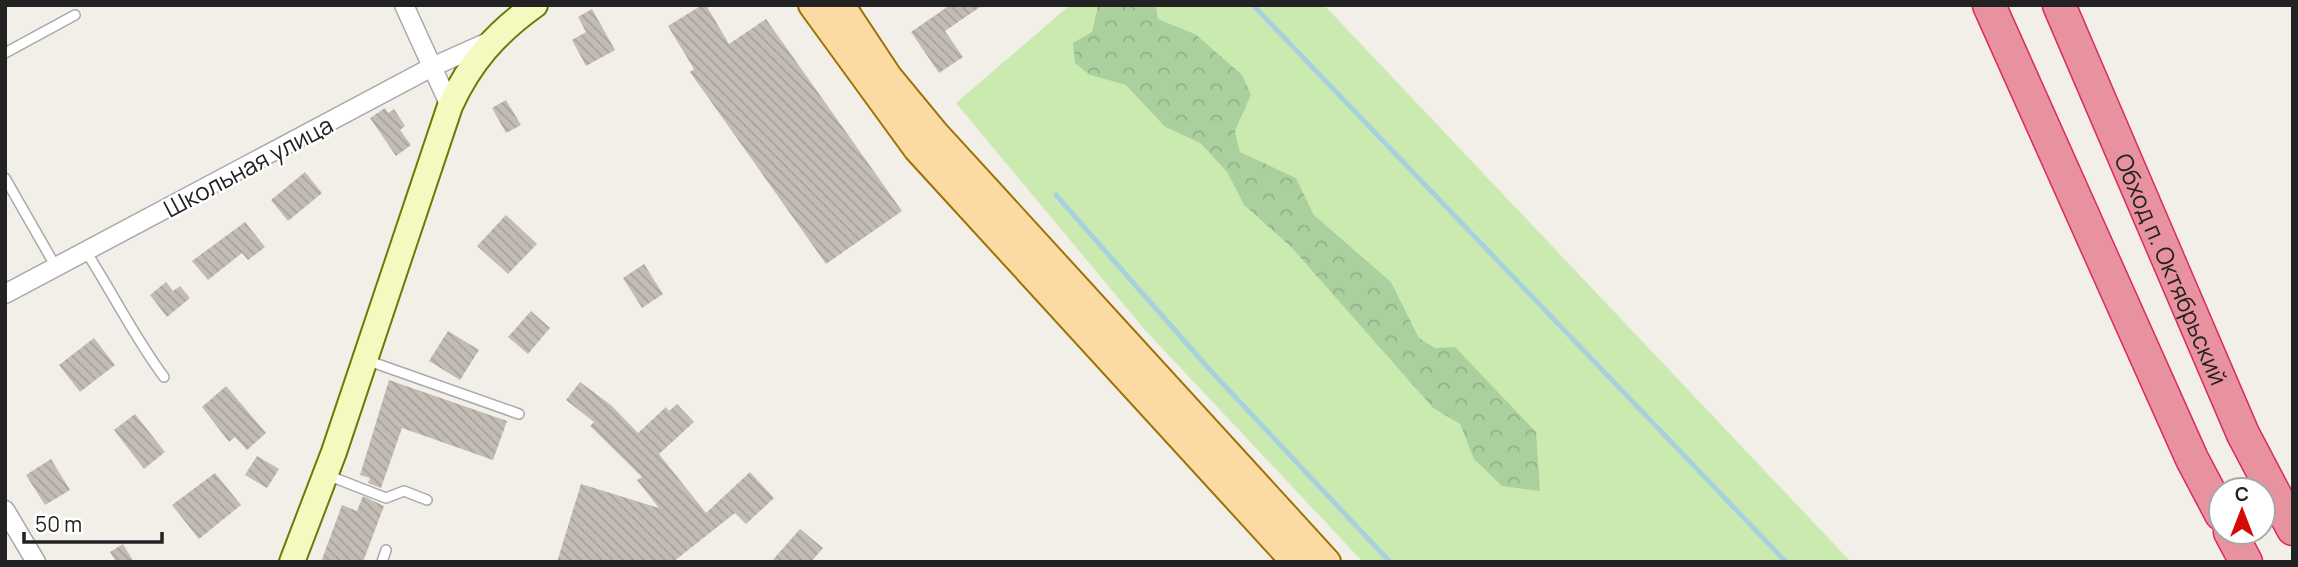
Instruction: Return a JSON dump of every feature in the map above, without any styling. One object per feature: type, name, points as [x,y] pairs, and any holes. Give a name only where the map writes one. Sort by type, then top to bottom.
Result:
[{"type":"highway","points":[[1989,5],[2186,447],[2207,487]]},
{"type":"highway","name":"Обход п. Октябрьский","points":[[2059,5],[2243,434],[2293,529]]},
{"type":"highway","points":[[2237,546],[2246,562]]},
{"type":"main road","points":[[812,5],[917,149],[1295,562]]},
{"type":"main road","points":[[841,5],[888,76],[935,134],[1327,562]]},
{"type":"street","points":[[404,5],[450,106]]},
{"type":"street","points":[[292,562],[325,475],[450,106],[474,60],[491,41],[536,5]]},
{"type":"street","name":"Школьная улица","points":[[5,294],[87,253],[432,67],[491,41]]},
{"type":"street","points":[[5,510],[36,562]]},
{"type":"lane","points":[[5,53],[75,15]]},
{"type":"lane","points":[[5,177],[57,268]]},
{"type":"lane","points":[[87,253],[131,321],[138,342],[164,377]]},
{"type":"lane","points":[[364,360],[519,414]]},
{"type":"lane","points":[[325,475],[386,498],[404,491],[427,500]]},
{"type":"lane","points":[[382,562],[386,550]]},
{"type":"green space","points":[[1070,5],[1098,5],[1092,32],[1090,75],[1126,85],[1165,127],[1200,143],[1227,172],[1244,205],[1291,247],[1433,408],[1460,424],[1475,459],[1435,349],[1419,338],[1391,282],[1314,215],[1296,178],[1240,152],[1235,131],[1251,95],[1195,34],[1158,19],[1156,5],[1324,5],[1851,562],[1363,562],[1145,330],[956,103]]},
{"type":"green space","points":[[1098,5],[1156,5],[1158,19],[1195,34],[1242,75],[1251,95],[1235,131],[1240,152],[1296,178],[1314,215],[1391,282],[1419,338],[1435,348],[1455,347],[1536,432],[1540,491],[1502,486],[1474,459],[1460,424],[1433,408],[1291,247],[1244,205],[1227,172],[1200,143],[1165,127],[1126,85],[1090,75],[1075,63],[1073,43],[1092,32]]},
{"type":"building","points":[[706,5],[729,44],[766,19],[902,211],[826,264],[690,72],[694,69],[668,26]]},
{"type":"building","points":[[950,5],[983,5],[945,31],[963,57],[939,73],[911,32]]},
{"type":"building","points":[[592,9],[615,50],[586,66],[572,40],[586,32],[578,17]]},
{"type":"building","points":[[506,100],[521,125],[506,133],[492,108]]},
{"type":"building","points":[[385,108],[388,113],[394,109],[405,126],[400,130],[411,145],[396,156],[370,118]]},
{"type":"building","points":[[305,172],[322,193],[288,221],[271,200]]},
{"type":"building","points":[[506,215],[537,244],[508,274],[477,246]]},
{"type":"building","points":[[245,222],[265,247],[248,260],[242,253],[208,280],[192,261]]},
{"type":"building","points":[[644,264],[663,294],[642,308],[623,278]]},
{"type":"building","points":[[166,282],[173,291],[180,286],[190,298],[167,317],[150,295]]},
{"type":"building","points":[[531,311],[550,328],[528,354],[508,337]]},
{"type":"building","points":[[448,331],[479,350],[460,380],[429,361]]},
{"type":"building","points":[[94,338],[115,365],[80,392],[59,365]]},
{"type":"building","points":[[389,380],[507,421],[493,460],[402,428],[381,488],[368,483],[370,478],[360,475]]},
{"type":"building","points":[[580,382],[611,405],[638,433],[666,407],[669,411],[677,404],[694,422],[659,454],[706,513],[750,472],[774,498],[746,524],[735,513],[673,562],[557,562],[581,484],[659,508],[637,480],[642,477],[590,426],[594,422],[566,400]]},
{"type":"building","points":[[226,386],[266,433],[247,450],[235,437],[229,442],[202,407]]},
{"type":"building","points":[[135,414],[165,452],[144,469],[114,430]]},
{"type":"building","points":[[257,456],[279,469],[267,488],[245,475]]},
{"type":"building","points":[[51,459],[70,490],[45,505],[26,475]]},
{"type":"building","points":[[215,473],[241,505],[199,539],[172,505]]},
{"type":"building","points":[[363,496],[384,506],[363,562],[321,562],[342,505],[357,511]]},
{"type":"building","points":[[800,529],[823,548],[811,562],[771,562]]},
{"type":"building","points":[[123,544],[134,562],[116,562],[110,552]]},
{"type":"waterway","points":[[1253,5],[1786,562]]},
{"type":"waterway","points":[[1056,195],[1210,370],[1390,562]]}]
